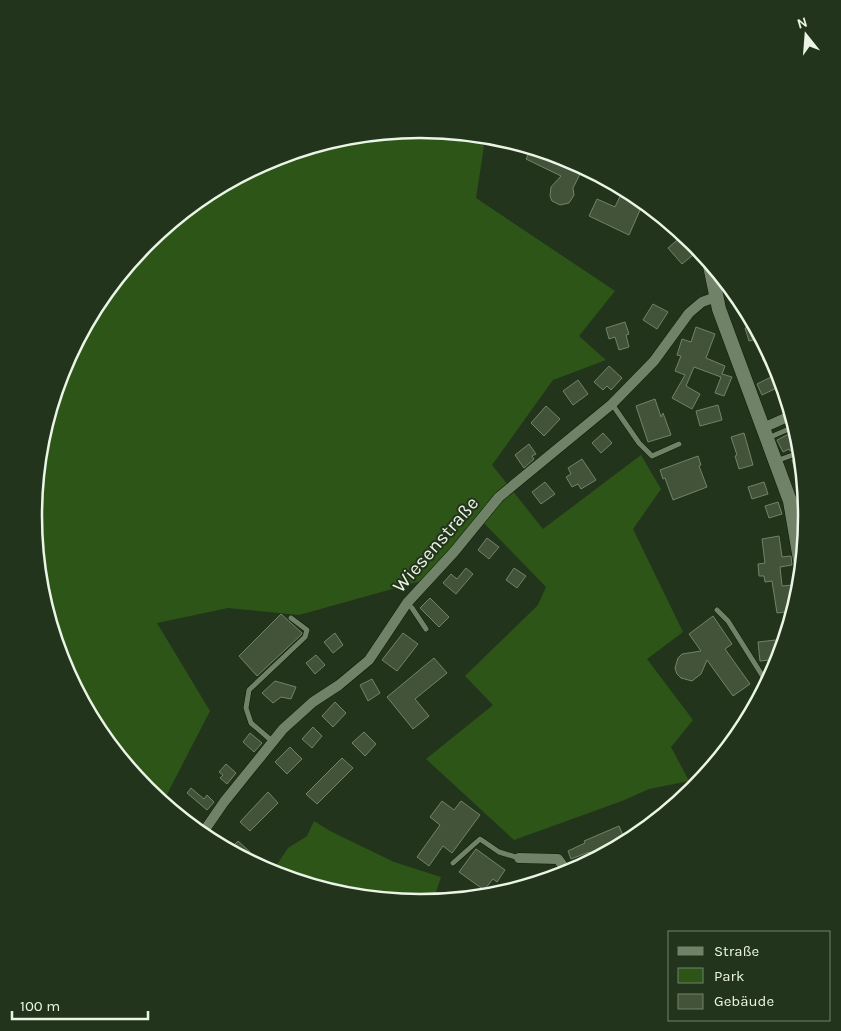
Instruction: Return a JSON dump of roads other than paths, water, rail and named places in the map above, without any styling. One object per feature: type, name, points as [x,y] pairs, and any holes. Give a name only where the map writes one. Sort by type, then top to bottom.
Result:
[{"type":"street","points":[[712,274],[716,298],[790,501],[798,533]]},
{"type":"street","name":"Wiesenstraße","points":[[207,827],[272,741],[298,714],[339,685],[369,660],[407,603],[454,552],[499,497],[612,404],[654,360],[689,312],[702,302],[716,298]]},
{"type":"street","points":[[765,433],[786,419]]},
{"type":"street","points":[[519,858],[558,859],[563,866]]},
{"type":"lane","points":[[612,404],[639,443],[652,456],[679,444]]},
{"type":"lane","points":[[765,433],[788,428]]},
{"type":"lane","points":[[776,462],[793,455]]},
{"type":"lane","points":[[407,603],[426,629]]},
{"type":"lane","points":[[717,610],[728,621],[763,676]]},
{"type":"lane","points":[[272,741],[251,723],[246,708],[249,690],[305,637],[307,630],[291,618]]},
{"type":"lane","points":[[453,863],[480,839],[499,852],[519,858]]}]
